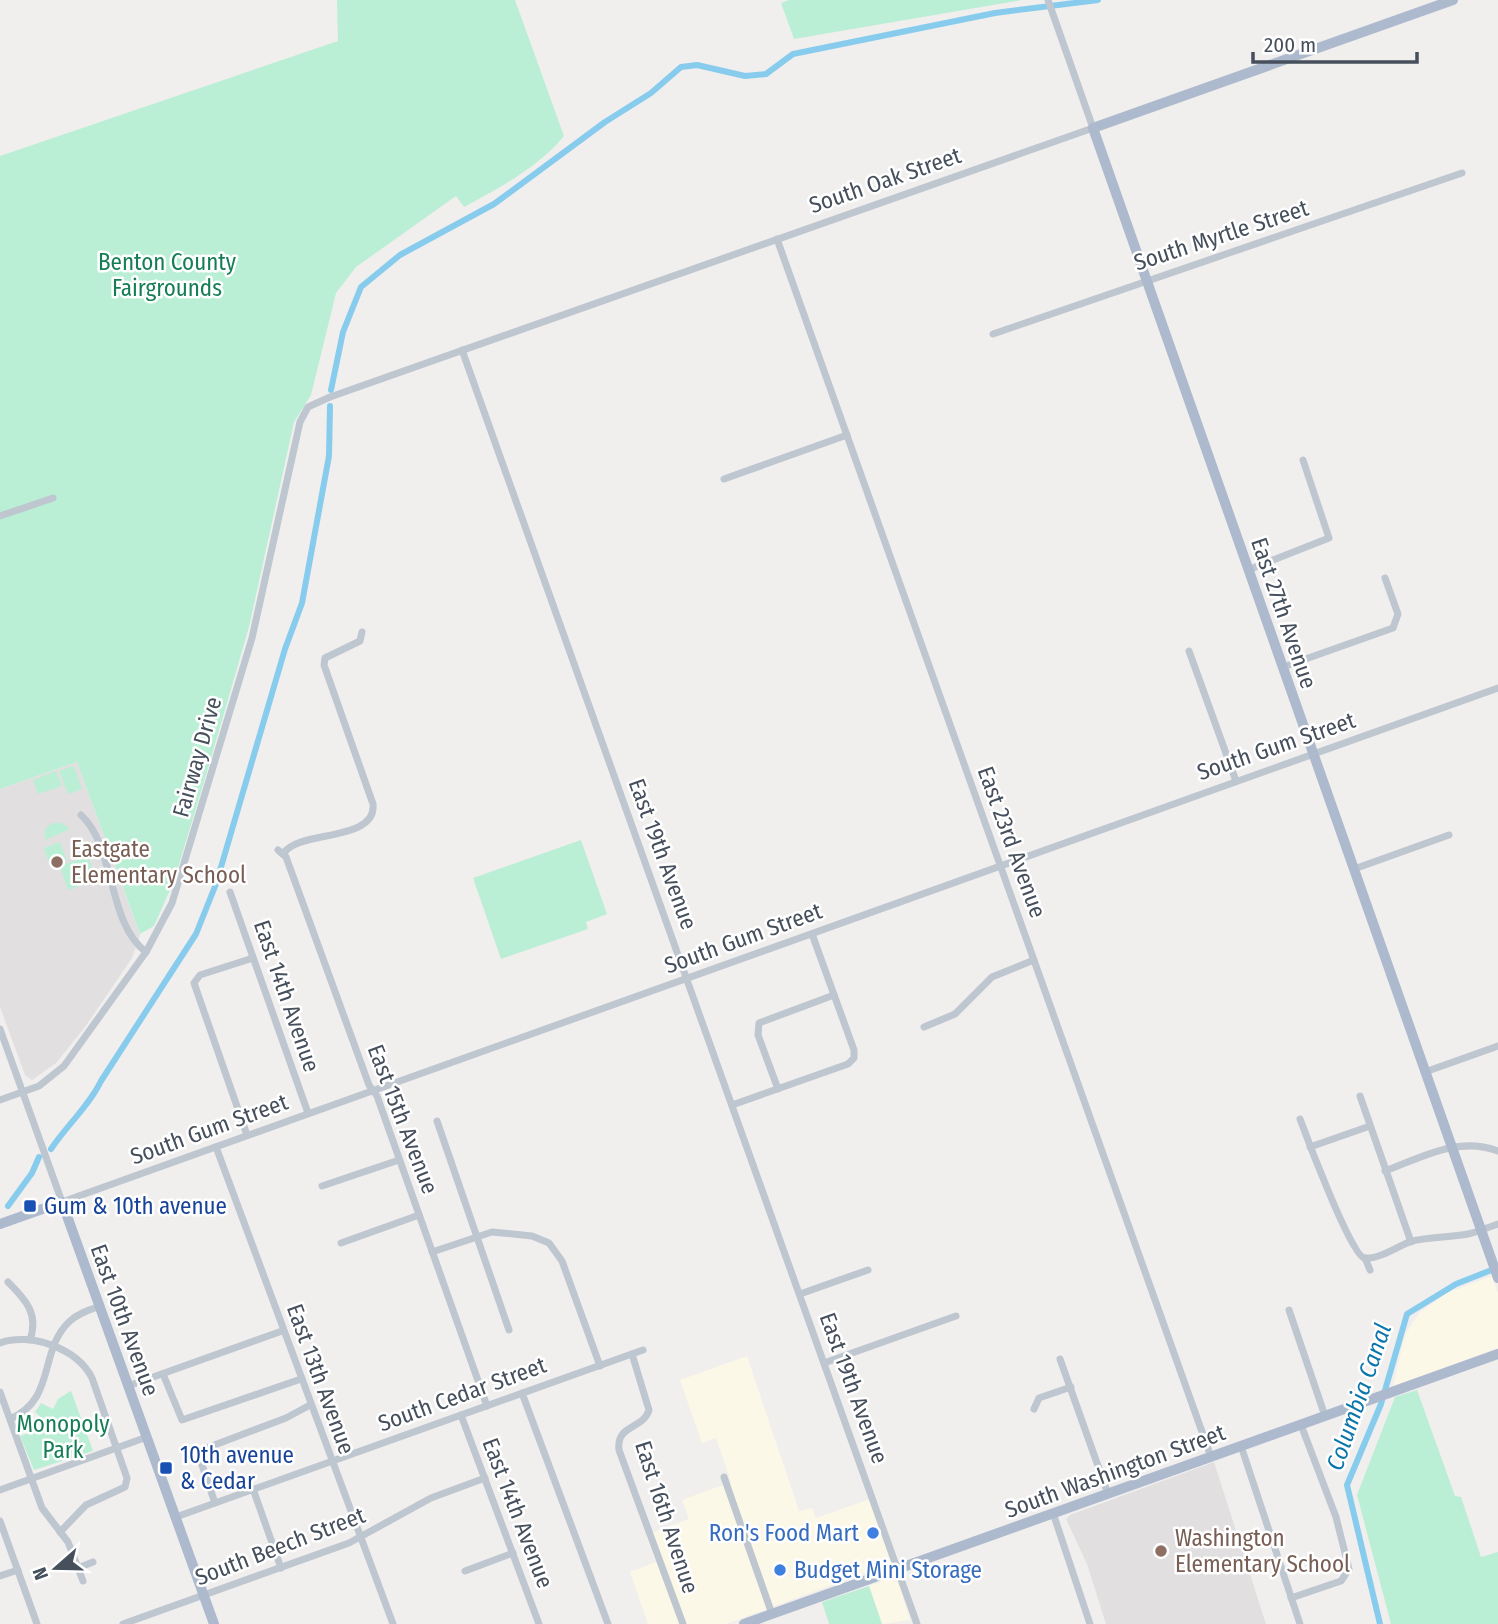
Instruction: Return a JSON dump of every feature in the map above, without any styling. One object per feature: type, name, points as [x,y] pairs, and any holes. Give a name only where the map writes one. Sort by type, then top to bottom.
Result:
[{"type":"main road","name":"South Oak Street","points":[[1093,128],[1453,0]]},
{"type":"main road","name":"East 27th Avenue","points":[[1093,128],[1498,1278]]},
{"type":"main road","name":"South Gum Street","points":[[0,1224],[62,1202]]},
{"type":"main road","name":"East 10th Avenue","points":[[62,1202],[214,1624]]},
{"type":"main road","name":"South Washington Street","points":[[744,1624],[1498,1354]]},
{"type":"street","name":"East 27th Avenue","points":[[1049,4],[1093,128]]},
{"type":"street","name":"South Oak Street","points":[[330,397],[1093,128]]},
{"type":"street","name":"South Myrtle Street","points":[[993,334],[1462,173]]},
{"type":"street","name":"East 23rd Avenue","points":[[777,239],[1211,1457]]},
{"type":"street","name":"East 19th Avenue","points":[[462,351],[916,1624]]},
{"type":"street","name":"Fairway Drive","points":[[0,1100],[44,1083],[64,1066],[146,952],[179,886],[243,668],[301,417],[308,407],[330,397]]},
{"type":"street","points":[[724,479],[847,435]]},
{"type":"street","points":[[1248,570],[1329,538],[1303,460]]},
{"type":"street","points":[[0,516],[53,498]]},
{"type":"street","points":[[1283,667],[1393,628],[1398,614],[1385,578]]},
{"type":"street","name":"East 15th Avenue","points":[[362,632],[360,642],[331,653],[325,658],[324,665],[374,812],[371,819],[362,825],[293,844],[281,852],[400,1160],[487,1406]]},
{"type":"street","points":[[1189,651],[1236,781]]},
{"type":"street","name":"South Gum Street","points":[[62,1202],[1498,688]]},
{"type":"street","points":[[81,815],[94,833],[132,939],[146,952]]},
{"type":"street","points":[[1354,869],[1449,835]]},
{"type":"street","name":"East 14th Avenue","points":[[230,892],[308,1113]]},
{"type":"street","points":[[732,1105],[848,1064],[854,1058],[855,1050],[812,933]]},
{"type":"street","points":[[247,1135],[194,988],[195,979],[253,958]]},
{"type":"street","points":[[924,1027],[955,1014],[992,977],[1034,960]]},
{"type":"street","points":[[778,1089],[757,1026],[763,1020],[835,995]]},
{"type":"street","name":"East 10th Avenue","points":[[0,1030],[62,1202]]},
{"type":"street","points":[[1425,1072],[1498,1046]]},
{"type":"street","points":[[1360,1096],[1410,1242]]},
{"type":"street","points":[[1300,1119],[1354,1250],[1363,1257],[1370,1270]]},
{"type":"street","points":[[437,1121],[509,1331]]},
{"type":"street","points":[[1310,1147],[1370,1126]]},
{"type":"street","points":[[1385,1171],[1470,1143],[1498,1151]]},
{"type":"street","name":"East 13th Avenue","points":[[216,1147],[330,1462],[393,1624]]},
{"type":"street","points":[[322,1186],[400,1160]]},
{"type":"street","points":[[341,1243],[419,1215]]},
{"type":"street","points":[[1363,1257],[1410,1242],[1481,1230],[1498,1224]]},
{"type":"street","points":[[432,1252],[497,1231],[545,1240],[557,1251],[600,1366]]},
{"type":"street","points":[[800,1294],[868,1270]]},
{"type":"street","points":[[8,1282],[30,1307],[34,1326],[30,1340]]},
{"type":"street","points":[[10,1419],[26,1411],[36,1401],[54,1348],[71,1320],[100,1306]]},
{"type":"street","points":[[1289,1310],[1325,1416]]},
{"type":"street","points":[[824,1363],[956,1316]]},
{"type":"street","points":[[128,1386],[282,1331]]},
{"type":"street","points":[[0,1343],[16,1338],[30,1340],[75,1357],[88,1370],[116,1448],[127,1485],[86,1505],[60,1532]]},
{"type":"street","name":"South Cedar Street","points":[[176,1517],[643,1350]]},
{"type":"street","name":"East 16th Avenue","points":[[632,1354],[648,1400],[648,1415],[642,1422],[624,1431],[619,1446],[683,1624]]},
{"type":"street","points":[[1060,1359],[1108,1494]]},
{"type":"street","points":[[163,1374],[182,1420],[301,1379]]},
{"type":"street","points":[[1034,1409],[1040,1398],[1071,1387]]},
{"type":"street","points":[[0,1392],[46,1517],[68,1542],[83,1581]]},
{"type":"street","points":[[522,1393],[608,1624]]},
{"type":"street","points":[[215,1503],[201,1462],[201,1452],[208,1446],[286,1418],[310,1405]]},
{"type":"street","name":"East 14th Avenue","points":[[461,1415],[539,1624]]},
{"type":"street","points":[[1291,1598],[1341,1581],[1347,1575],[1347,1560],[1336,1517],[1301,1425]]},
{"type":"street","points":[[0,1490],[147,1437]]},
{"type":"street","points":[[1241,1446],[1300,1624]]},
{"type":"street","points":[[724,1477],[772,1614]]},
{"type":"street","name":"South Beech Street","points":[[123,1624],[360,1539],[431,1498],[485,1478]]},
{"type":"street","points":[[253,1489],[281,1568]]},
{"type":"street","points":[[1053,1513],[1090,1624]]},
{"type":"street","points":[[0,1521],[37,1624]]},
{"type":"street","points":[[465,1570],[513,1553]]},
{"type":"street","points":[[78,1568],[93,1562]]},
{"type":"street","points":[[0,1576],[18,1570]]},
{"type":"shaded area","name":"Eastgate Elementary School","points":[[77,762],[140,935],[132,958],[85,1027],[56,1063],[32,1080],[25,1075],[0,1007],[0,789]]},
{"type":"shaded area","points":[[1492,1276],[1498,1294],[1498,1348],[1393,1386],[1405,1335],[1419,1313],[1447,1293]]},
{"type":"shaded area","points":[[747,1356],[799,1511],[812,1508],[816,1518],[870,1499],[891,1563],[726,1624],[648,1624],[630,1572],[656,1562],[646,1535],[689,1519],[682,1500],[731,1482],[716,1438],[702,1443],[680,1380]]},
{"type":"shaded area","name":"Washington Elementary School","points":[[1214,1462],[1266,1624],[1106,1624],[1087,1564],[1066,1519],[1070,1515]]},
{"type":"shaded area","points":[[889,1578],[898,1582],[910,1620],[882,1624],[869,1586]]},
{"type":"green space","name":"Benton County Fairgrounds","points":[[337,0],[515,0],[564,136],[531,167],[464,207],[456,196],[356,267],[336,293],[311,395],[294,422],[249,627],[174,881],[154,926],[140,934],[77,762],[0,789],[0,156],[338,41]]},
{"type":"green space","points":[[789,0],[1022,0],[794,39],[781,3]]},
{"type":"green space","points":[[74,766],[82,789],[68,794],[59,771]]},
{"type":"green space","points":[[56,771],[62,786],[38,794],[33,780]]},
{"type":"green space","points":[[52,823],[62,823],[70,829],[45,840],[45,829]]},
{"type":"green space","points":[[581,840],[607,914],[586,922],[588,929],[501,959],[473,878]]},
{"type":"green space","points":[[60,842],[67,861],[50,867],[44,848]]},
{"type":"green space","points":[[88,856],[97,880],[68,890],[60,866]]},
{"type":"green space","points":[[1417,1390],[1455,1496],[1461,1497],[1481,1557],[1498,1552],[1498,1624],[1391,1624],[1357,1495],[1395,1397]]},
{"type":"green space","name":"Monopoly Park","points":[[71,1391],[93,1451],[34,1470],[20,1436],[39,1429],[45,1421],[35,1412],[41,1403],[53,1409],[58,1399]]},
{"type":"green space","points":[[869,1586],[882,1624],[829,1624],[822,1602]]},
{"type":"waterway","points":[[331,390],[343,332],[361,287],[400,255],[494,204],[605,122],[651,93],[681,67],[697,65],[745,76],[766,74],[793,54],[995,13],[1098,0]]},
{"type":"waterway","points":[[51,1149],[90,1099],[196,934],[216,884],[285,649],[302,603],[329,456],[330,406]]},
{"type":"waterway","points":[[8,1206],[32,1173],[39,1157]]},
{"type":"waterway","name":"Columbia Canal","points":[[1380,1624],[1347,1485],[1381,1404],[1407,1314],[1456,1284],[1489,1271]]},
{"type":"place","name":"Eastgate Elementary School","points":[[57,862]]},
{"type":"place","name":"Gum & 10th avenue","points":[[30,1206]]},
{"type":"place","name":"10th avenue & Cedar","points":[[166,1468]]},
{"type":"place","name":"Ron's Food Mart","points":[[873,1533]]},
{"type":"place","name":"Washington Elementary School","points":[[1161,1551]]},
{"type":"place","name":"Budget Mini Storage","points":[[780,1570]]}]
